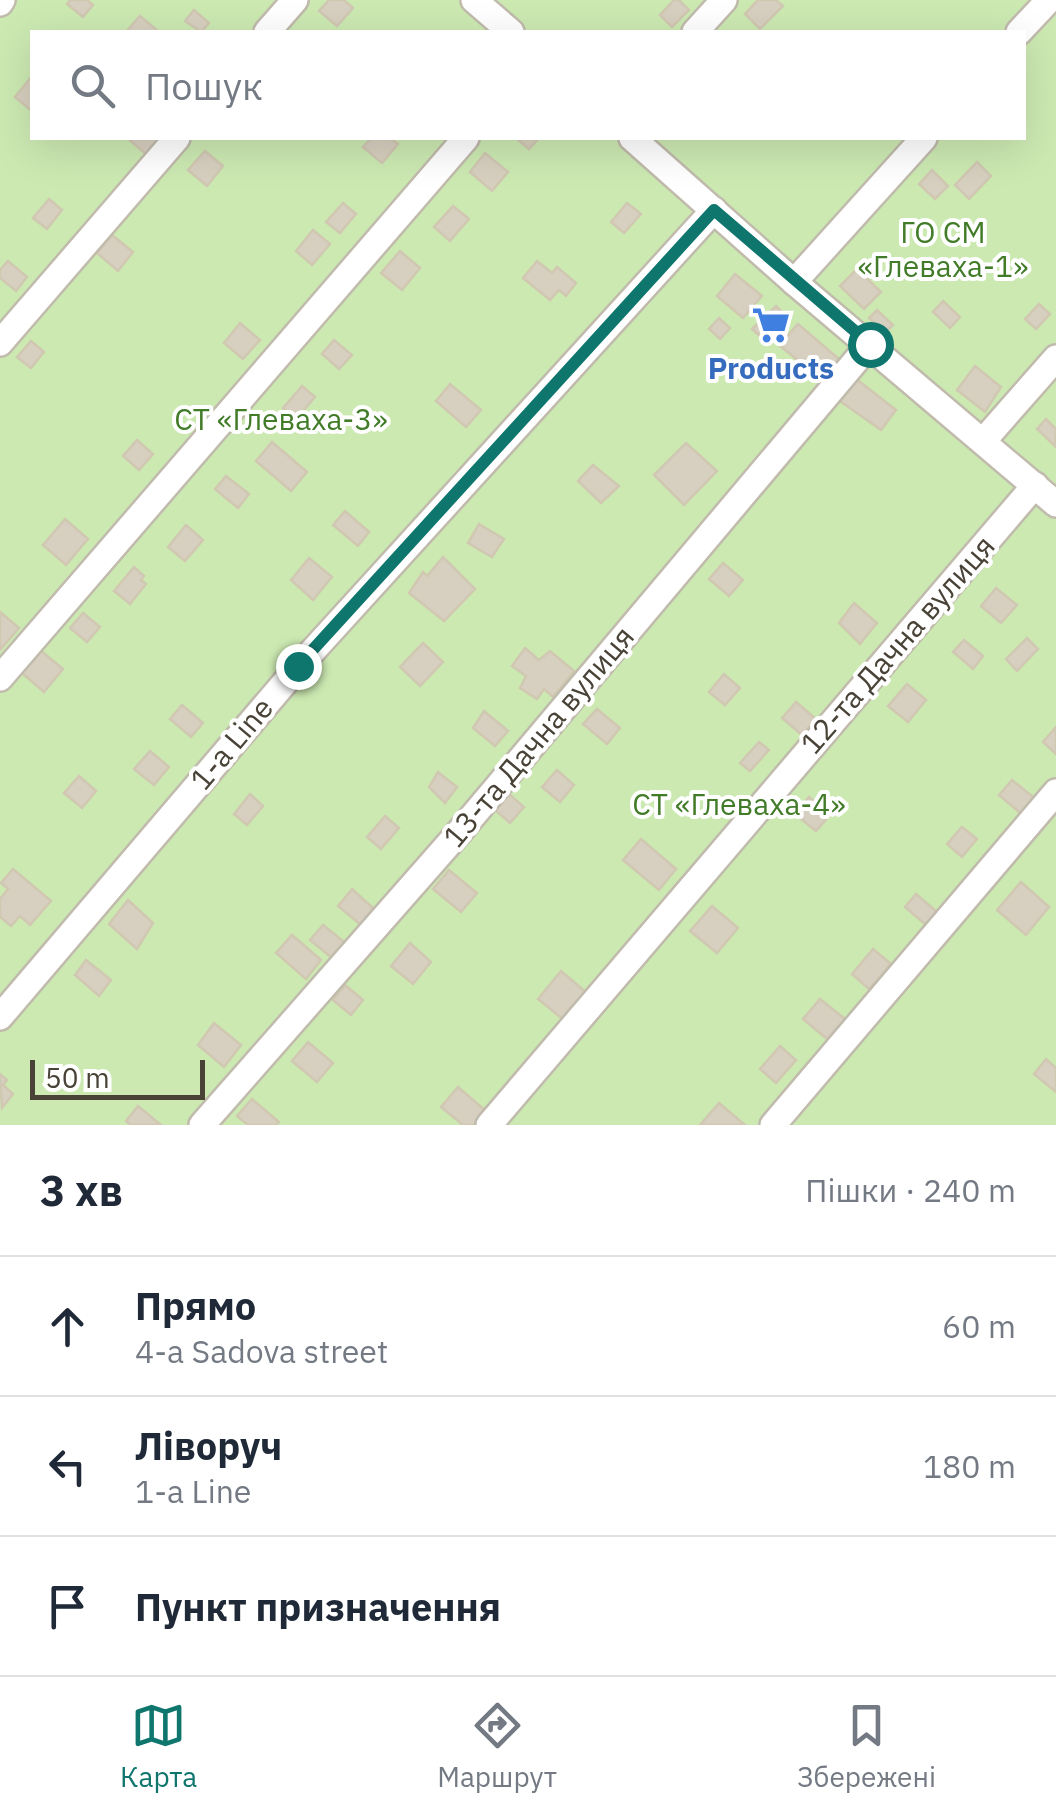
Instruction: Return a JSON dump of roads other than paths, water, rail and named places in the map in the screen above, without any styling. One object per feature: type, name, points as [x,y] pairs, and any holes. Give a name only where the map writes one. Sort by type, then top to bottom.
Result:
[{"type":"street","points":[[269,30],[295,0]]},
{"type":"street","points":[[474,0],[509,30]]},
{"type":"street","points":[[697,30],[724,0]]},
{"type":"street","points":[[1021,30],[1049,0]]},
{"type":"street","points":[[0,343],[175,140]]},
{"type":"street","points":[[0,678],[464,140]]},
{"type":"street","points":[[634,140],[794,282],[1056,504]]},
{"type":"street","points":[[794,282],[922,140]]},
{"type":"street","name":"1-a Line","points":[[0,1016],[298,666],[714,210]]},
{"type":"street","name":"13-та Дачна вулиця","points":[[202,1125],[461,830],[870,344]]},
{"type":"street","points":[[984,440],[1056,358]]},
{"type":"street","name":"12-та Дачна вулиця","points":[[489,1125],[1035,485]]},
{"type":"street","points":[[773,1125],[1056,792]]},
{"type":"place","name":"Products","points":[[771,325]]},
{"type":"park label","name":"ГО СМ «Глеваха-1»","points":[[943,250]]},
{"type":"park label","name":"СТ «Глеваха-3»","points":[[281,420]]},
{"type":"park label","name":"СТ «Глеваха-4»","points":[[739,805]]}]
